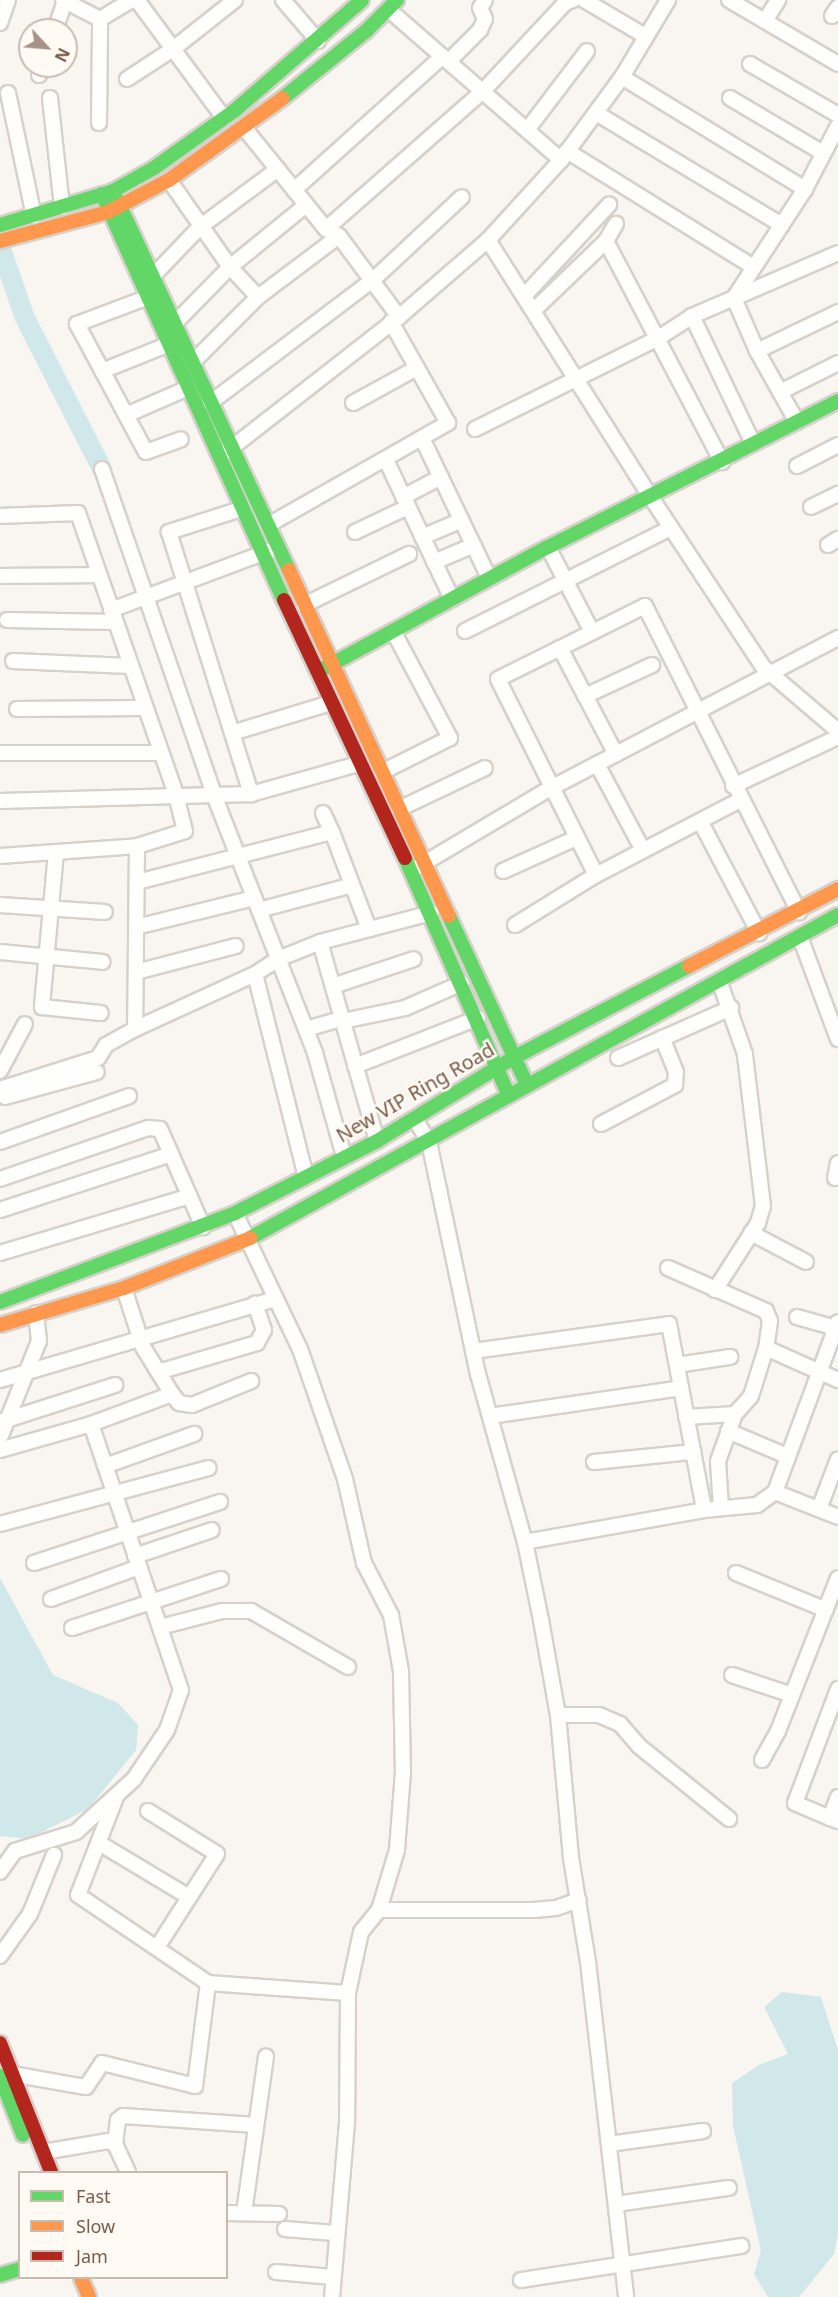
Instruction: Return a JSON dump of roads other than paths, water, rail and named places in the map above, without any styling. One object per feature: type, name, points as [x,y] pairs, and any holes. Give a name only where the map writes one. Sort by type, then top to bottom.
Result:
[{"type":"street","points":[[0,23],[8,0]]},
{"type":"street","points":[[100,19],[135,0],[224,118]]},
{"type":"street","points":[[127,79],[173,50],[235,0]]},
{"type":"street","points":[[283,0],[318,41]]},
{"type":"street","points":[[0,225],[107,193],[154,168],[224,118],[318,41],[362,0]]},
{"type":"street","points":[[294,190],[480,30],[485,18],[480,8],[485,0]]},
{"type":"street","points":[[584,0],[645,36]]},
{"type":"street","points":[[217,457],[232,450],[395,320],[489,240],[564,156],[622,77],[668,0]]},
{"type":"street","points":[[729,0],[838,64]]},
{"type":"street","points":[[765,21],[778,0]]},
{"type":"street","points":[[59,18],[64,1],[100,19]]},
{"type":"street","points":[[326,229],[483,92],[566,1]]},
{"type":"street","points":[[0,241],[114,209],[169,180],[245,129],[393,4],[446,59],[526,130],[564,156],[753,267]]},
{"type":"street","points":[[99,123],[100,19]]},
{"type":"street","points":[[526,130],[587,51]]},
{"type":"street","points":[[750,64],[838,115]]},
{"type":"street","points":[[622,77],[805,189]]},
{"type":"street","points":[[8,93],[28,218]]},
{"type":"street","points":[[50,98],[62,207]]},
{"type":"street","points":[[730,98],[822,153]]},
{"type":"street","points":[[596,113],[782,225]]},
{"type":"street","points":[[734,298],[805,189],[838,126]]},
{"type":"street","points":[[245,129],[306,206],[326,229],[339,236],[374,279],[417,368],[448,423],[270,524]]},
{"type":"street","points":[[152,277],[200,227],[278,169]]},
{"type":"street","points":[[169,180],[230,267],[258,297]]},
{"type":"street","points":[[107,193],[146,298],[186,389],[240,509],[431,913],[499,1067],[508,1094]]},
{"type":"street","points":[[210,403],[374,279],[462,197]]},
{"type":"street","points":[[524,296],[609,205]]},
{"type":"street","points":[[174,324],[230,267],[306,206]]},
{"type":"street","points":[[114,209],[152,277],[232,450],[281,546],[304,605],[526,1083]]},
{"type":"street","points":[[533,310],[606,241],[615,224]]},
{"type":"street","points":[[192,363],[258,297],[339,236]]},
{"type":"street","points":[[489,240],[650,496],[770,673],[838,731]]},
{"type":"street","points":[[606,241],[660,337],[722,462]]},
{"type":"street","points":[[476,429],[575,377],[660,337],[692,316],[838,253]]},
{"type":"street","points":[[146,298],[77,324],[147,452],[181,439]]},
{"type":"street","points":[[734,298],[758,351],[796,422]]},
{"type":"street","points":[[758,351],[838,312]]},
{"type":"street","points":[[692,316],[752,441]]},
{"type":"street","points":[[102,371],[167,345]]},
{"type":"street","points":[[780,392],[838,363]]},
{"type":"street","points":[[353,403],[417,368]]},
{"type":"street","points":[[126,415],[186,389]]},
{"type":"street","points":[[318,671],[548,547],[722,462],[752,441],[838,401]]},
{"type":"street","points":[[422,438],[489,578]]},
{"type":"street","points":[[797,466],[838,446]]},
{"type":"street","points":[[386,460],[452,598]]},
{"type":"street","points":[[102,469],[214,795],[306,1029],[344,1156]]},
{"type":"street","points":[[355,532],[406,502],[441,477]]},
{"type":"street","points":[[811,507],[838,494]]},
{"type":"street","points":[[240,509],[169,532],[251,794]]},
{"type":"street","points":[[0,516],[78,513],[176,795],[185,831],[138,846],[0,856]]},
{"type":"street","points":[[423,537],[462,520]]},
{"type":"street","points":[[465,631],[671,528]]},
{"type":"street","points":[[434,562],[474,545]]},
{"type":"street","points":[[7,620],[113,616],[145,596],[185,584],[281,546]]},
{"type":"street","points":[[548,547],[592,632]]},
{"type":"street","points":[[304,605],[409,554]]},
{"type":"street","points":[[0,576],[99,575]]},
{"type":"street","points":[[596,875],[498,679],[645,606],[740,800],[799,912]]},
{"type":"street","points":[[382,772],[450,738],[393,631]]},
{"type":"street","points":[[411,871],[551,788],[838,638]]},
{"type":"street","points":[[560,648],[616,754]]},
{"type":"street","points":[[13,661],[130,666]]},
{"type":"street","points":[[585,696],[652,665]]},
{"type":"street","points":[[232,733],[324,705]]},
{"type":"street","points":[[17,709],[144,708]]},
{"type":"street","points":[[733,786],[838,737]]},
{"type":"street","points":[[0,753],[160,753]]},
{"type":"street","points":[[0,801],[251,794],[361,763]]},
{"type":"street","points":[[597,764],[643,850]]},
{"type":"street","points":[[399,809],[485,768]]},
{"type":"street","points":[[515,925],[596,875],[740,800]]},
{"type":"street","points":[[323,813],[369,929]]},
{"type":"street","points":[[700,821],[759,933]]},
{"type":"street","points":[[137,882],[332,832]]},
{"type":"street","points":[[503,871],[576,838]]},
{"type":"street","points":[[135,1029],[138,846]]},
{"type":"street","points":[[56,852],[48,909],[42,1007],[101,1013]]},
{"type":"street","points":[[136,927],[352,885]]},
{"type":"street","name":"New VIP Ring Road","points":[[0,1302],[235,1213],[376,1141],[513,1058],[759,933],[838,889]]},
{"type":"street","points":[[0,905],[105,912]]},
{"type":"street","points":[[0,1089],[98,1058],[106,1045],[135,1029],[255,974],[278,959],[320,942],[431,913]]},
{"type":"street","points":[[0,1325],[124,1288],[248,1240],[429,1142],[526,1083],[838,915]]},
{"type":"street","points":[[800,937],[838,1039]]},
{"type":"street","points":[[320,942],[376,1141]]},
{"type":"street","points":[[135,972],[236,946]]},
{"type":"street","points":[[0,952],[103,962]]},
{"type":"street","points":[[333,986],[414,959]]},
{"type":"street","points":[[255,974],[306,1177]]},
{"type":"street","points":[[715,1290],[751,1233],[763,1206],[747,1067],[731,1008],[719,980]]},
{"type":"street","points":[[306,1029],[405,1008],[462,983]]},
{"type":"street","points":[[618,1058],[731,1008]]},
{"type":"street","points":[[356,1066],[478,1018]]},
{"type":"street","points":[[1,1065],[25,1024]]},
{"type":"street","points":[[601,1124],[675,1085],[676,1072],[662,1038]]},
{"type":"street","points":[[0,1098],[97,1072]]},
{"type":"street","points":[[0,1142],[129,1096]]},
{"type":"street","points":[[415,1119],[429,1142],[473,1351],[525,1542],[558,1715],[626,2297]]},
{"type":"street","points":[[0,1179],[148,1128],[160,1129],[203,1227]]},
{"type":"street","points":[[0,1210],[171,1154]]},
{"type":"street","points":[[835,1178],[838,1163]]},
{"type":"street","points":[[0,1253],[190,1196]]},
{"type":"street","points":[[235,1213],[300,1349],[345,1479],[364,1563],[391,1615],[401,1671],[403,1772],[398,1839],[379,1910],[361,1932],[348,1993],[347,2123],[335,2233],[332,2297]]},
{"type":"street","points":[[751,1233],[806,1262]]},
{"type":"street","points":[[668,1268],[770,1315],[766,1348],[751,1396],[735,1414],[718,1461],[721,1508]]},
{"type":"street","points":[[124,1288],[140,1336],[158,1372],[179,1403],[192,1405],[251,1381]]},
{"type":"street","points":[[0,1380],[140,1336],[275,1299]]},
{"type":"street","points":[[158,1372],[257,1343],[264,1330],[255,1304]]},
{"type":"street","points":[[0,1438],[4,1421],[39,1341],[36,1313]]},
{"type":"street","points":[[525,1542],[704,1510],[757,1504],[775,1492],[837,1325],[796,1317]]},
{"type":"street","points":[[473,1351],[669,1324],[704,1510]]},
{"type":"street","points":[[766,1348],[838,1380]]},
{"type":"street","points":[[677,1365],[730,1357]]},
{"type":"street","points":[[4,1421],[115,1385]]},
{"type":"street","points":[[490,1416],[681,1388]]},
{"type":"street","points":[[0,1450],[91,1424],[172,1394]]},
{"type":"street","points":[[687,1417],[735,1414]]},
{"type":"street","points":[[0,1872],[15,1851],[76,1832],[134,1779],[167,1730],[182,1690],[114,1497],[91,1424]]},
{"type":"street","points":[[728,1431],[787,1456]]},
{"type":"street","points":[[105,1466],[194,1434]]},
{"type":"street","points":[[594,1462],[693,1452]]},
{"type":"street","points":[[819,1509],[838,1459]]},
{"type":"street","points":[[0,1524],[114,1497],[209,1468]]},
{"type":"street","points":[[775,1492],[838,1517]]},
{"type":"street","points":[[34,1563],[126,1530],[220,1502]]},
{"type":"street","points":[[51,1599],[212,1530]]},
{"type":"street","points":[[736,1573],[826,1610]]},
{"type":"street","points":[[762,1760],[792,1695],[838,1578]]},
{"type":"street","points":[[72,1628],[221,1579]]},
{"type":"street","points":[[160,1628],[222,1611],[251,1611],[348,1667]]},
{"type":"street","points":[[732,1675],[792,1695]]},
{"type":"street","points":[[837,1694],[795,1803],[834,1819],[838,1797]]},
{"type":"street","points":[[558,1715],[599,1715],[620,1724],[639,1746],[729,1819]]},
{"type":"street","points":[[117,1795],[78,1895],[158,1946],[208,1983],[348,1993]]},
{"type":"street","points":[[148,1811],[217,1854],[158,1946]]},
{"type":"street","points":[[99,1843],[189,1898]]},
{"type":"street","points":[[0,1956],[36,1903],[54,1855]]},
{"type":"street","points":[[379,1910],[534,1910],[556,1908],[579,1900]]},
{"type":"street","points":[[6,2075],[86,2087],[102,2063],[195,2086],[208,1983]]},
{"type":"street","points":[[0,2043],[6,2075],[5,2105],[38,2171]]},
{"type":"street","points":[[244,2213],[266,2057]]},
{"type":"street","points":[[6,2075],[51,2171]]},
{"type":"street","points":[[128,2171],[115,2144],[118,2120],[123,2115],[256,2125]]},
{"type":"street","points":[[609,2144],[703,2131]]},
{"type":"street","points":[[43,2152],[108,2141],[115,2144]]},
{"type":"street","points":[[616,2204],[729,2188]]},
{"type":"street","points":[[228,2212],[279,2214]]},
{"type":"street","points":[[285,2229],[335,2233]]},
{"type":"street","points":[[521,2280],[741,2247]]},
{"type":"street","points":[[0,2262],[18,2258]]},
{"type":"street","points":[[0,2275],[18,2270]]},
{"type":"street","points":[[276,2272],[333,2277]]},
{"type":"street","points":[[82,2279],[89,2297]]},
{"type":"street","points":[[94,2279],[101,2297]]},
{"type":"water","points":[[0,1578],[53,1675],[118,1703],[138,1725],[136,1750],[88,1809],[28,1839],[0,1836]]},
{"type":"water","points":[[782,1992],[821,1997],[838,2050],[838,2235],[834,2254],[799,2297],[768,2297],[754,2274],[761,2251],[733,2126],[732,2083],[759,2065],[788,2054],[764,2007]]},
{"type":"waterway","points":[[0,246],[25,318],[102,469]]}]
